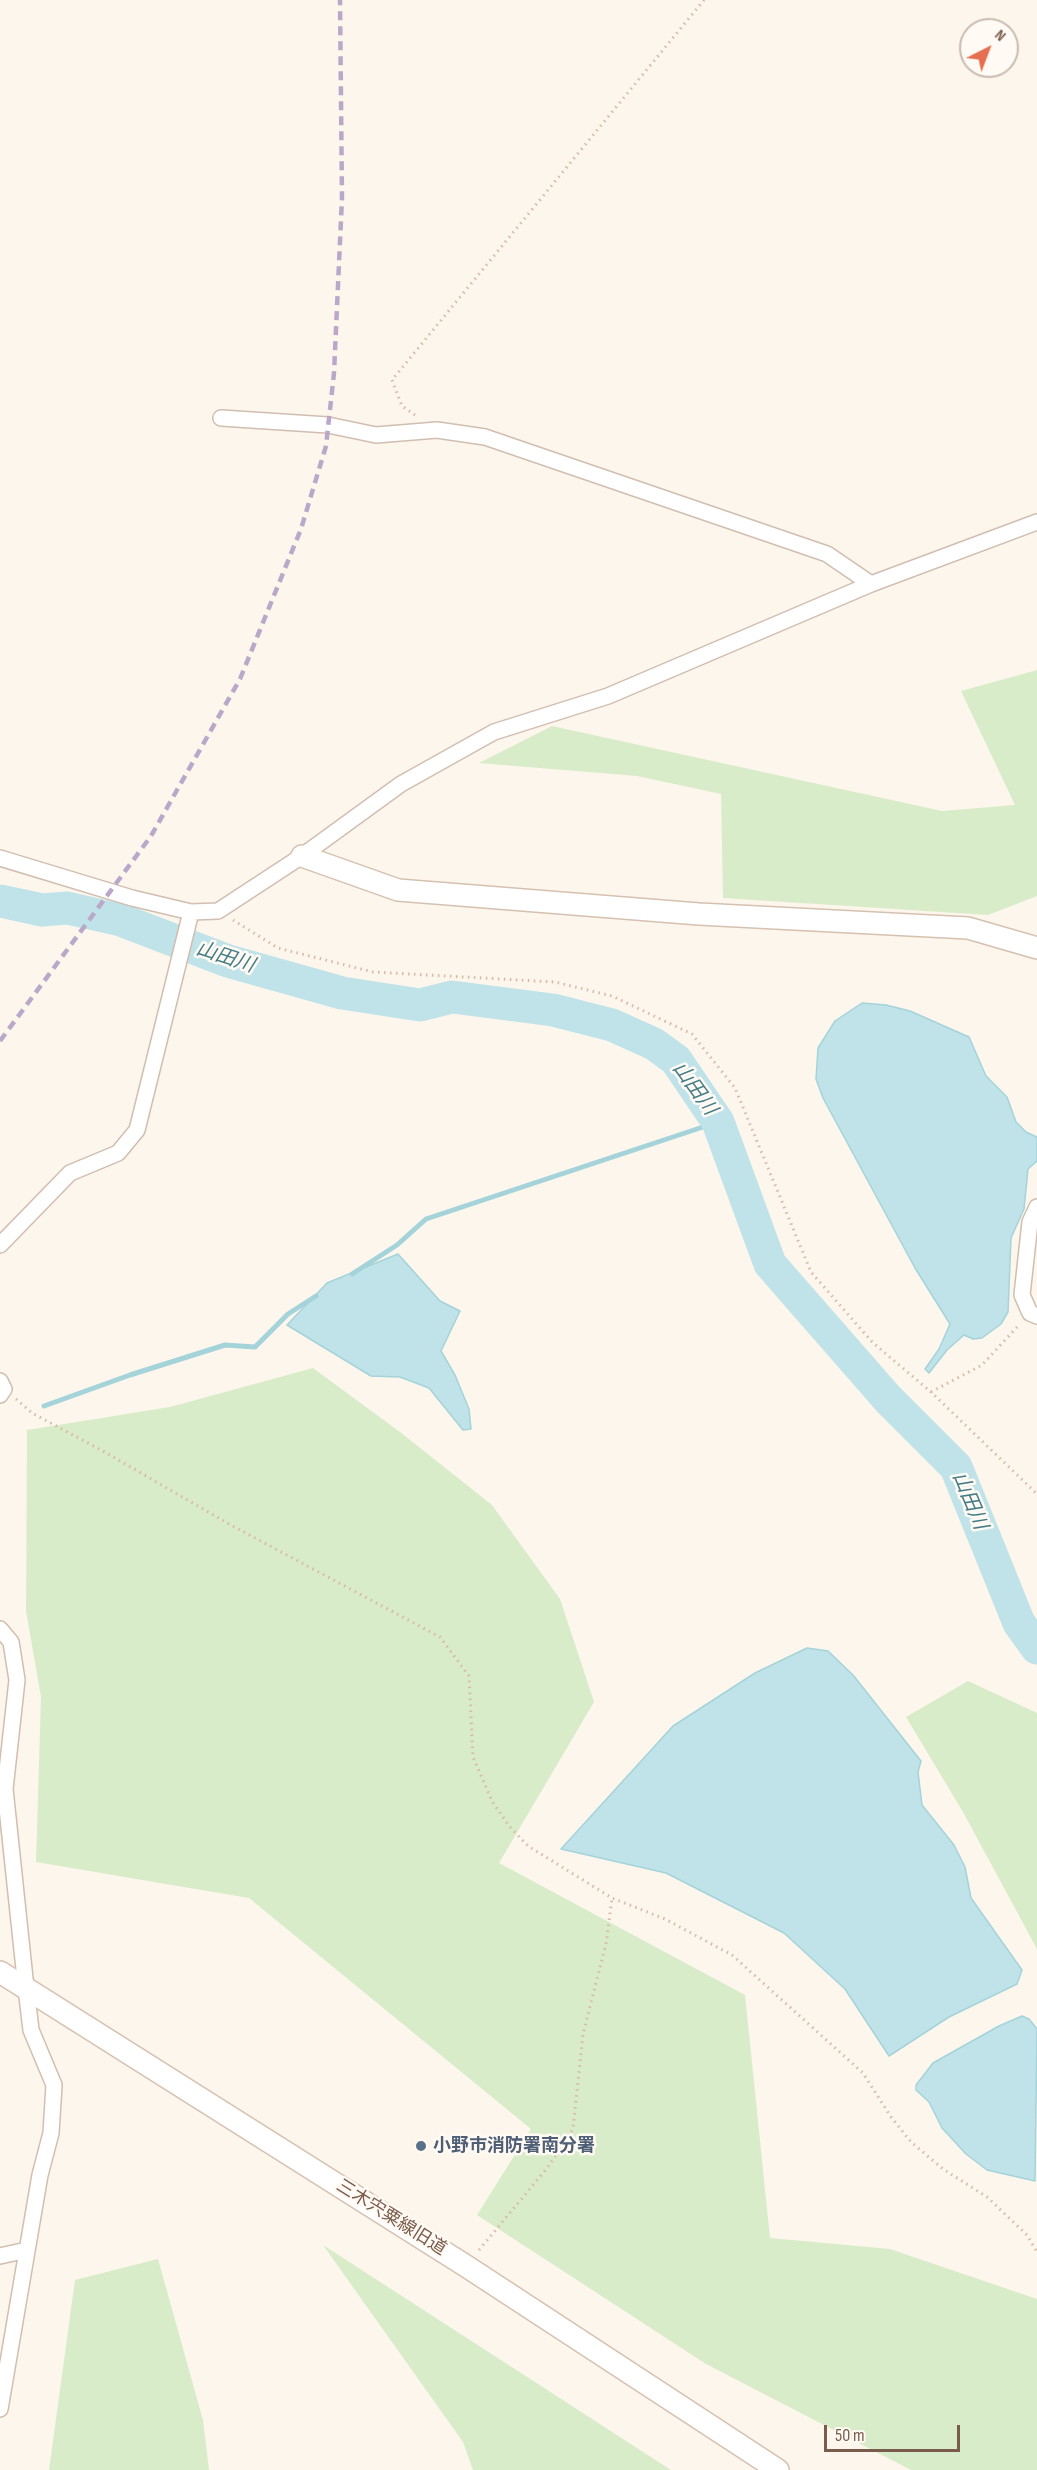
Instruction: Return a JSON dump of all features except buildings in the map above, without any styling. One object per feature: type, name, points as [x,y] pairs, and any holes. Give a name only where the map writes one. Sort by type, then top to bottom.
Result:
[{"type":"street","points":[[221,418],[328,424],[376,435],[437,430],[485,437],[827,554],[871,584]]},
{"type":"street","points":[[0,858],[191,912],[219,911],[401,784],[445,757],[495,732],[608,696],[871,584],[1037,522]]},
{"type":"street","points":[[302,855],[398,890],[687,913],[968,928],[1037,948]]},
{"type":"street","points":[[0,1245],[70,1173],[118,1154],[136,1130],[191,912]]},
{"type":"street","points":[[1034,1314],[1022,1295],[1030,1222],[1037,1207]]},
{"type":"street","points":[[0,1629],[12,1642],[17,1680],[5,1789],[26,1988],[31,2030],[54,2085],[51,2133],[40,2175],[0,2409]]},
{"type":"street","name":"三木宍粟線旧道","points":[[0,1972],[466,2266],[778,2470]]},
{"type":"street","points":[[0,2256],[27,2250]]},
{"type":"path","points":[[437,430],[402,406],[392,380],[704,0]]},
{"type":"path","points":[[219,911],[278,948],[373,972],[555,982],[612,996],[692,1034],[735,1088],[812,1272],[873,1343],[931,1392],[1037,1494]]},
{"type":"path","points":[[931,1392],[982,1365],[1034,1314]]},
{"type":"path","points":[[1,1388],[32,1413],[229,1524],[440,1637],[469,1676],[472,1756],[492,1801],[509,1826],[528,1846],[612,1899],[665,1919],[732,1955],[863,2073],[911,2142],[943,2169],[987,2197],[1027,2235],[1037,2252]]},
{"type":"path","points":[[466,2266],[548,2167],[573,2129],[583,2034],[606,1944],[612,1899]]},
{"type":"green space","points":[[1037,670],[1037,896],[988,915],[723,898],[721,794],[637,776],[479,763],[552,726],[942,811],[1015,805],[961,691]]},
{"type":"green space","points":[[313,1368],[400,1432],[492,1505],[560,1599],[594,1702],[499,1863],[745,1995],[770,2238],[890,2249],[1037,2299],[1037,2470],[911,2470],[706,2364],[477,2215],[531,2129],[249,1898],[36,1862],[41,1697],[26,1611],[27,1430],[170,1407]]},
{"type":"green space","points":[[968,1681],[1037,1713],[1037,1949],[963,1812],[906,1717]]},
{"type":"green space","points":[[323,2245],[671,2470],[473,2470],[463,2442]]},
{"type":"green space","points":[[158,2259],[203,2420],[209,2470],[49,2470],[75,2280]]},
{"type":"water","points":[[862,1003],[886,1005],[910,1011],[969,1037],[986,1076],[1007,1097],[1016,1122],[1026,1132],[1037,1137],[1037,1161],[1028,1169],[1024,1209],[1011,1238],[1008,1312],[1001,1324],[982,1338],[973,1339],[964,1335],[947,1350],[929,1373],[925,1369],[939,1349],[950,1324],[915,1268],[823,1098],[816,1079],[818,1048],[835,1021]]},
{"type":"water","points":[[398,1254],[440,1301],[460,1311],[441,1351],[455,1375],[469,1409],[471,1429],[463,1430],[429,1388],[400,1377],[371,1376],[287,1325],[327,1283]]},
{"type":"water","points":[[807,1648],[828,1651],[853,1675],[921,1761],[918,1772],[922,1805],[954,1845],[965,1867],[971,1898],[1022,1970],[1017,1984],[949,2017],[889,2056],[845,1989],[784,1933],[666,1873],[561,1849],[673,1726],[755,1673]]},
{"type":"water","points":[[1022,2016],[1029,2019],[1037,2029],[1035,2181],[987,2170],[966,2154],[942,2128],[929,2102],[916,2090],[916,2085],[933,2063],[999,2026]]},
{"type":"waterway","name":"山田川","points":[[0,901],[42,910],[67,908],[121,920],[228,961],[342,993],[420,1005],[452,997],[553,1010],[612,1025],[654,1044],[676,1060],[718,1122],[770,1264],[888,1399],[956,1467],[1019,1623],[1037,1648]]},
{"type":"waterway","points":[[352,1274],[397,1245],[426,1219],[718,1122]]},
{"type":"waterway","points":[[44,1406],[130,1375],[225,1345],[255,1347],[288,1314],[316,1296]]},
{"type":"railway","points":[[0,1041],[151,836],[240,679],[301,529],[326,446],[334,373],[342,198],[340,0]]},
{"type":"place","name":"小野市消防署南分署","points":[[421,2146]]}]
